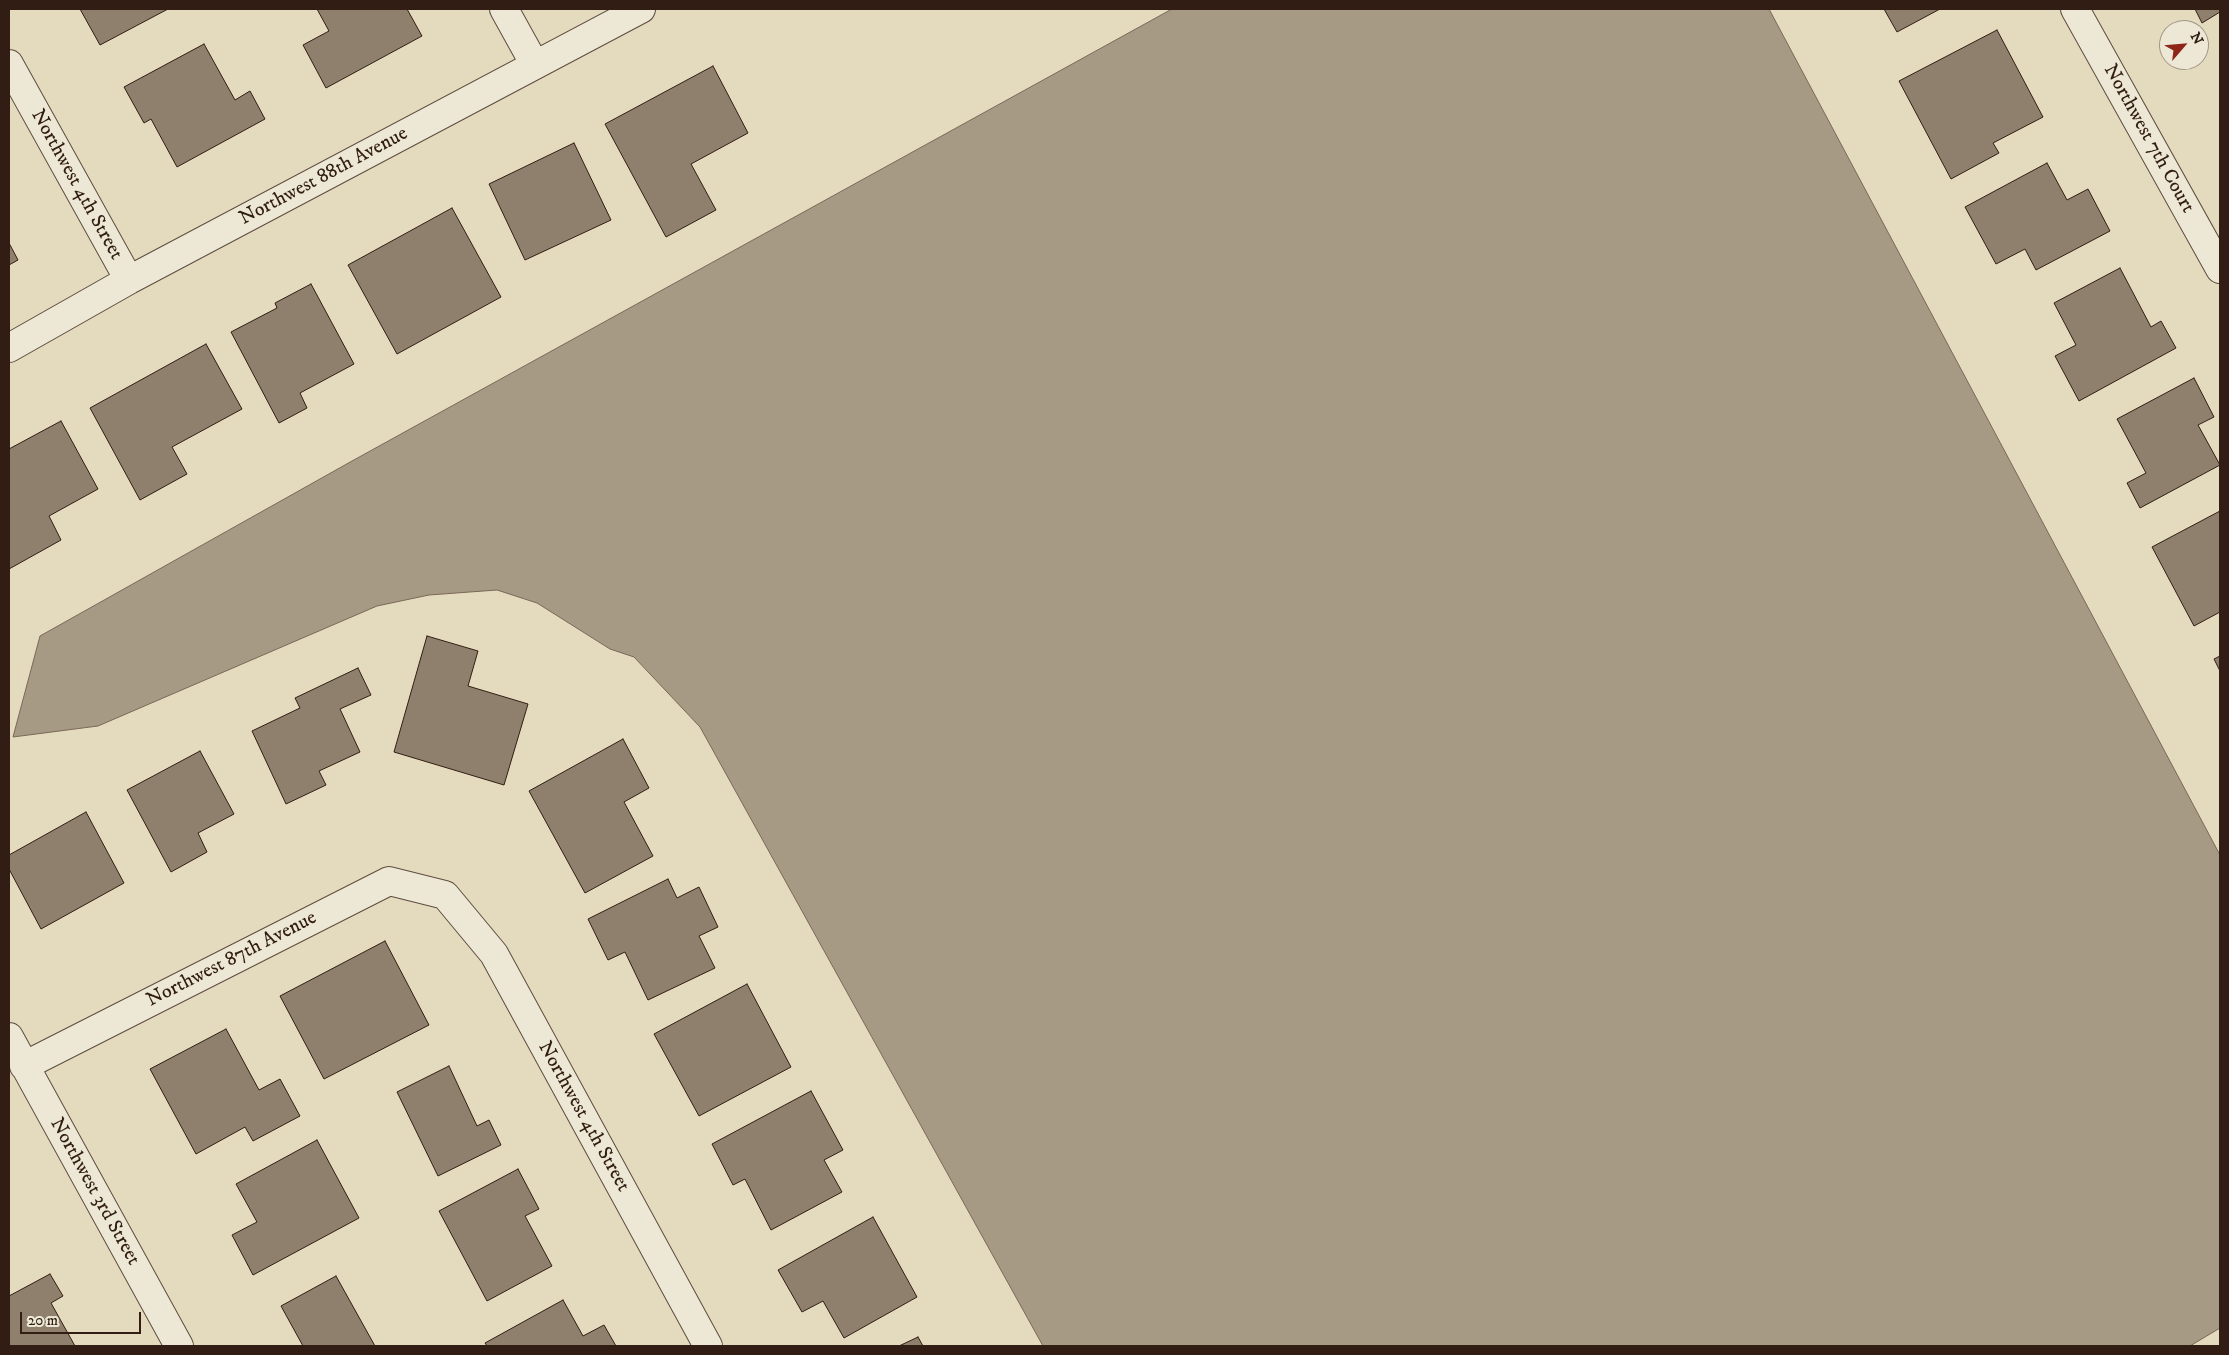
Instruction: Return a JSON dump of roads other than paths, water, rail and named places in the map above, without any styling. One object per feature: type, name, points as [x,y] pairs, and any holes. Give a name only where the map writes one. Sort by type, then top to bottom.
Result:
[{"type":"street","points":[[504,9],[535,65]]},
{"type":"street","name":"Northwest 88th Avenue","points":[[9,348],[129,280],[641,9]]},
{"type":"street","name":"Northwest 7th Court","points":[[2075,9],[2220,269]]},
{"type":"street","name":"Northwest 4th Street","points":[[9,64],[129,280]]},
{"type":"street","name":"Northwest 87th Avenue","points":[[24,1066],[389,881],[445,895]]},
{"type":"street","name":"Northwest 4th Street","points":[[445,895],[494,954],[708,1346]]},
{"type":"street","name":"Northwest 3rd Street","points":[[9,1037],[179,1346]]}]
